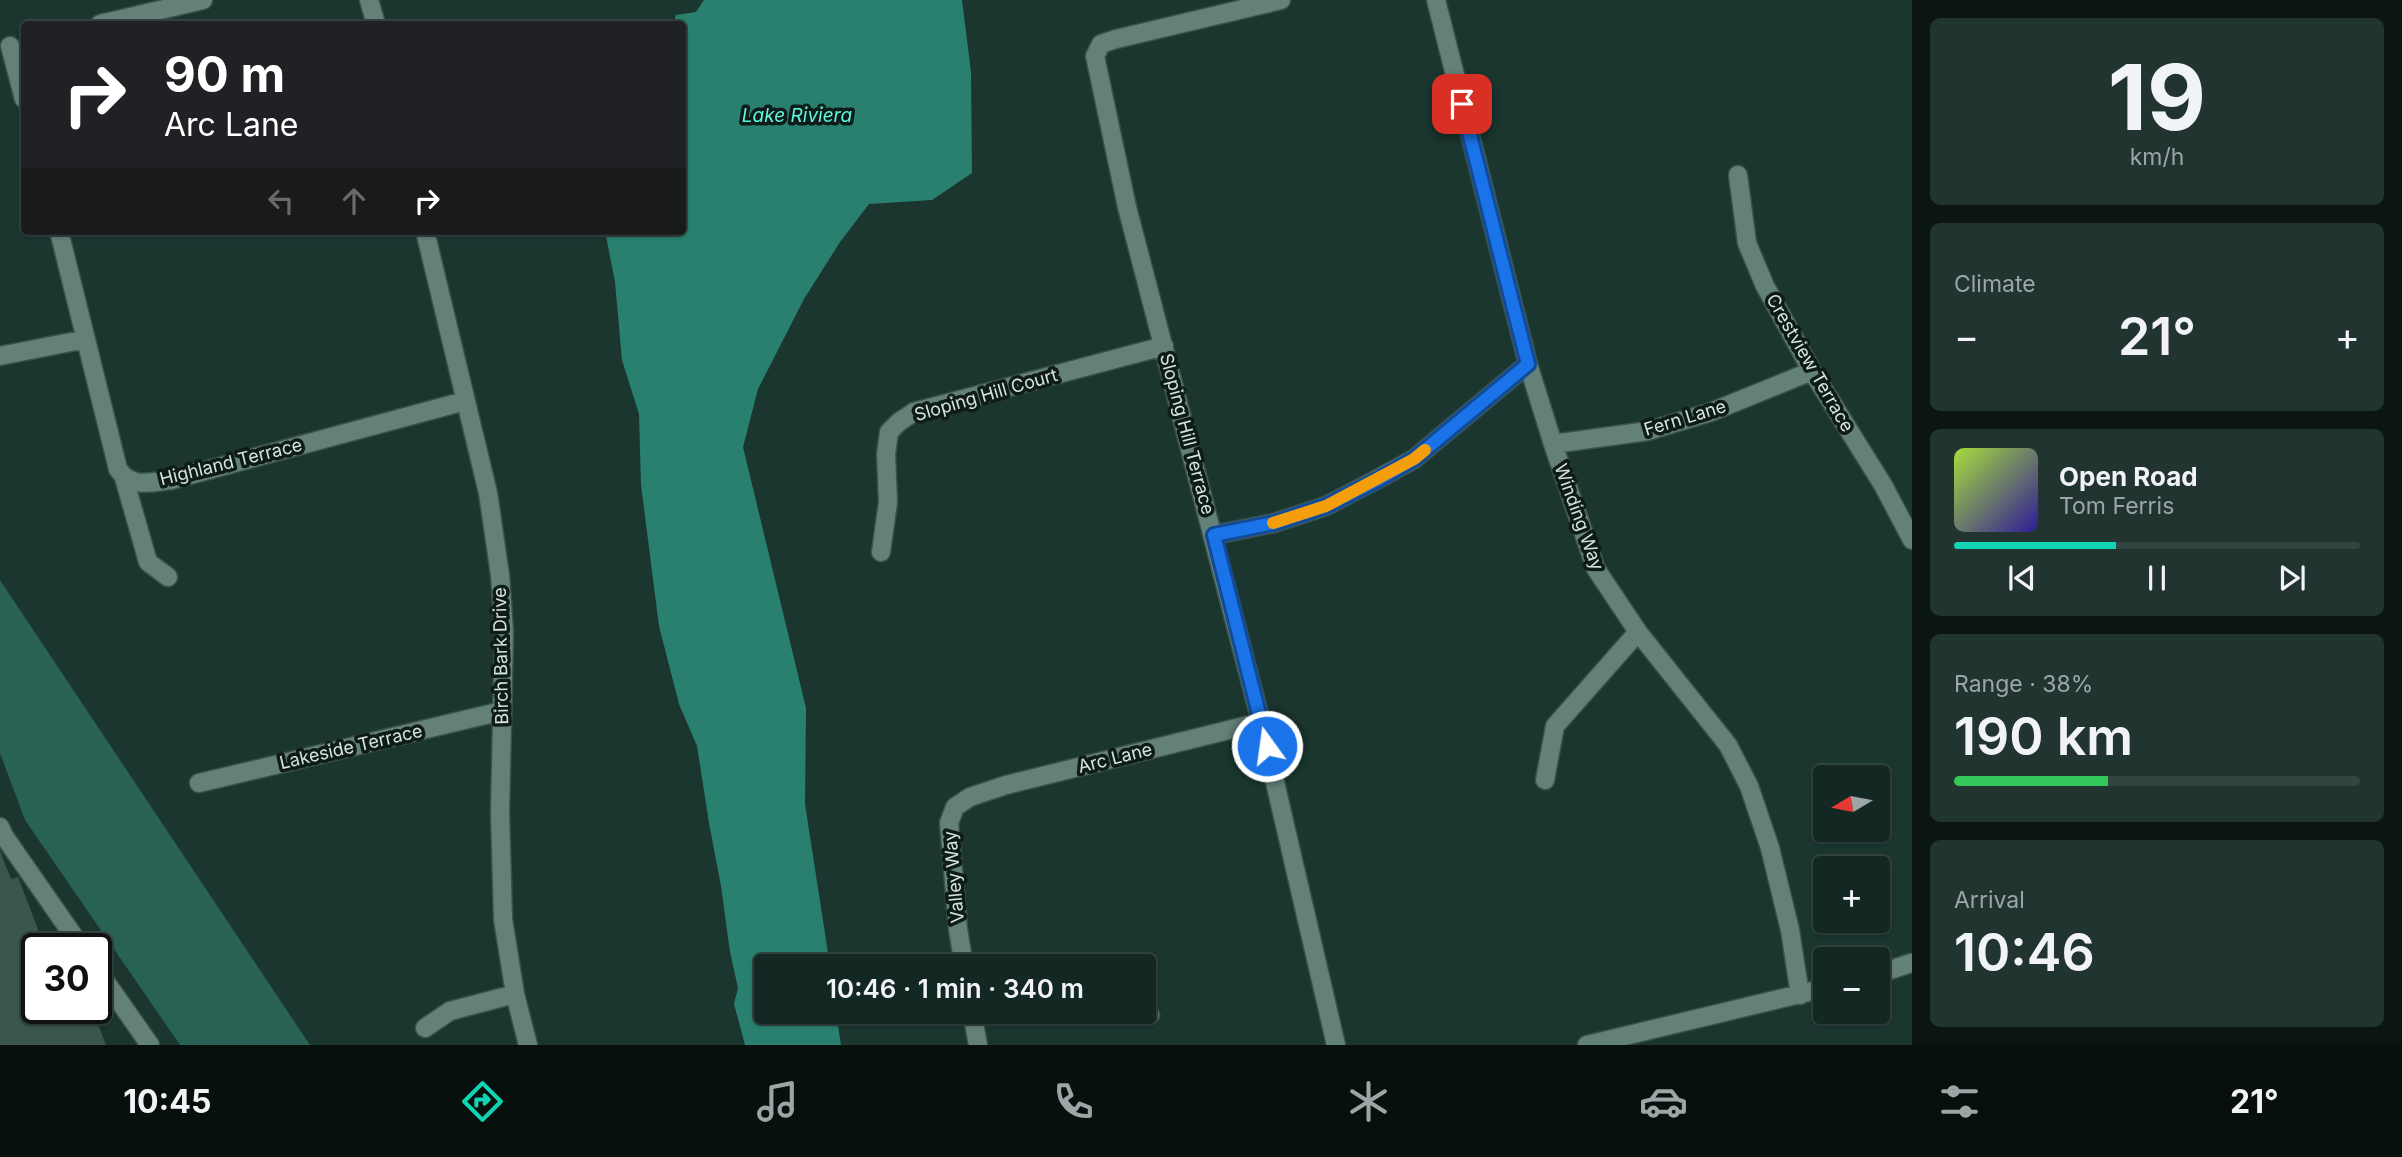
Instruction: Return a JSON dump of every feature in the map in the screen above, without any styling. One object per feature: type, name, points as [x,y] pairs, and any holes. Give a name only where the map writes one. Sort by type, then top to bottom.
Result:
[{"type":"street","points":[[109,21],[153,6],[203,0]]},
{"type":"street","points":[[369,0],[375,21]]},
{"type":"street","name":"Sloping Hill Terrace","points":[[1281,0],[1116,39],[1101,44],[1095,56],[1127,207],[1261,722],[1336,1045]]},
{"type":"street","name":"Winding Way","points":[[1436,0],[1528,364],[1597,569],[1638,632],[1728,745],[1749,786],[1773,859],[1790,930],[1800,995]]},
{"type":"street","points":[[11,45],[21,87]]},
{"type":"street","name":"Crestview Terrace","points":[[1738,175],[1747,243],[1765,286],[1812,371],[1883,485],[1912,540]]},
{"type":"street","points":[[60,235],[118,469],[124,478],[148,562],[168,577]]},
{"type":"street","name":"Birch Bark Drive","points":[[426,235],[488,493],[500,575],[504,632],[500,812],[503,919],[515,994],[528,1045]]},
{"type":"street","points":[[0,356],[86,339]]},
{"type":"street","name":"Sloping Hill Court","points":[[881,552],[888,502],[886,454],[889,432],[899,422],[914,412],[1164,346]]},
{"type":"street","points":[[1214,535],[1274,523],[1326,506],[1377,480],[1414,459],[1528,364]]},
{"type":"street","name":"Fern Lane","points":[[1553,444],[1648,431],[1711,412],[1812,371]]},
{"type":"street","name":"Highland Terrace","points":[[124,478],[139,483],[171,480],[465,401]]},
{"type":"street","points":[[1545,780],[1555,726],[1638,632]]},
{"type":"street","name":"Lakeside Terrace","points":[[199,783],[502,711]]},
{"type":"street","name":"Arc Lane","points":[[970,797],[1006,785],[1261,722]]},
{"type":"street","name":"Valley Way","points":[[962,954],[949,823],[955,807],[970,797]]},
{"type":"street","points":[[0,827],[72,933]]},
{"type":"street","points":[[1890,970],[1911,963]]},
{"type":"street","points":[[112,991],[150,1045]]},
{"type":"street","points":[[1587,1045],[1813,991]]},
{"type":"street","points":[[425,1028],[450,1011],[515,994]]},
{"type":"street","points":[[974,1024],[978,1045]]},
{"type":"shaded area","points":[[0,580],[310,1045],[180,1045],[112,946],[112,933],[103,933],[25,820],[0,753]]},
{"type":"water","name":"Lake Riviera","points":[[704,0],[962,0],[971,72],[972,173],[932,200],[869,204],[840,242],[804,299],[758,389],[743,447],[806,708],[805,804],[828,954],[754,954],[754,1024],[838,1024],[841,1045],[745,1045],[734,1004],[738,988],[697,746],[679,704],[659,626],[641,485],[639,414],[622,360],[615,282],[606,235],[686,235],[686,21],[674,21],[676,15],[696,12]]},
{"type":"building","points":[[0,851],[11,879],[18,877],[39,933],[21,933],[21,1024],[98,1024],[106,1045],[0,1045]]},
{"type":"slow traffic","points":[[1273,523],[1326,506],[1377,480],[1425,450]]},
{"type":"route","points":[[1267,746],[1214,535],[1274,523],[1326,506],[1377,480],[1414,459],[1528,364],[1462,104]]}]
